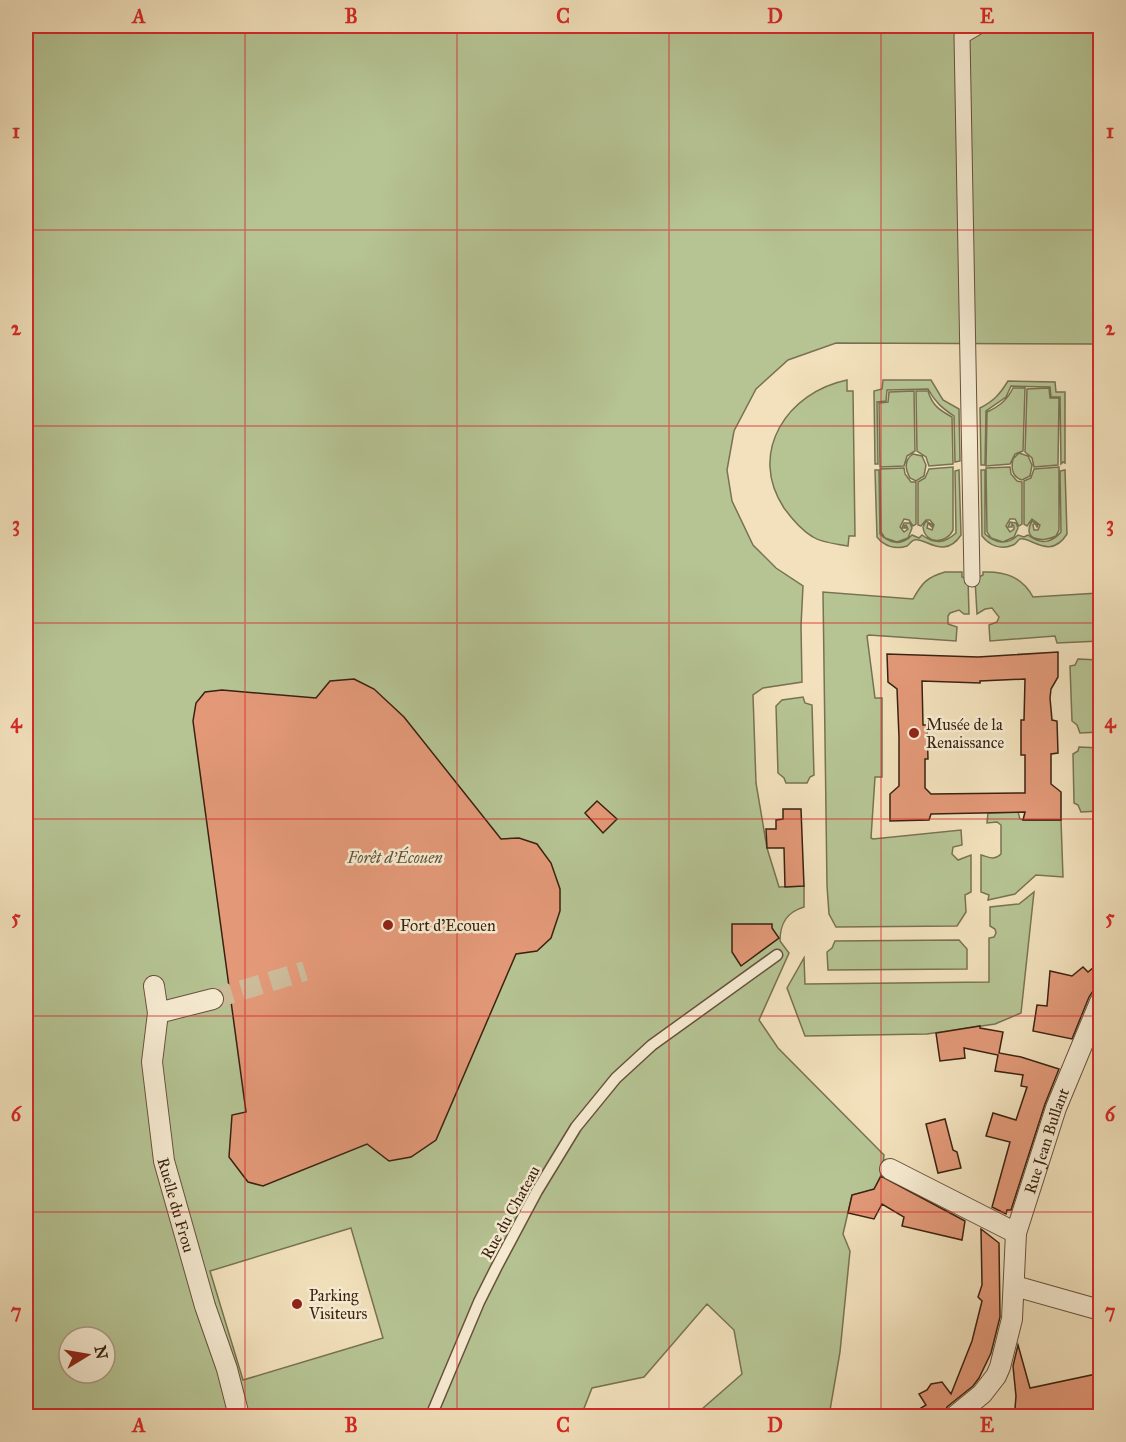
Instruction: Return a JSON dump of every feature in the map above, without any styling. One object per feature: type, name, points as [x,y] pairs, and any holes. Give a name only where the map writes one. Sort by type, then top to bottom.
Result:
[{"type":"street","points":[[972,579],[962,36],[979,26]]},
{"type":"street","name":"Ruelle du Frou","points":[[154,986],[158,1013],[152,1062],[164,1161],[239,1416]]},
{"type":"street","points":[[158,1013],[213,999]]},
{"type":"street","name":"Rue Jean Bullant","points":[[955,1416],[982,1394],[996,1376],[1012,1319],[1016,1233],[1056,1108],[1101,1002]]},
{"type":"street","points":[[890,1169],[1016,1233]]},
{"type":"street","points":[[1015,1286],[1101,1310]]},
{"type":"lane","name":"Rue du Chateau","points":[[431,1416],[479,1302],[537,1191],[576,1127],[616,1078],[652,1045],[777,955]]},
{"type":"green space","name":"Forêt d'Écouen","points":[[26,26],[1100,26],[1100,641],[1057,643],[1055,636],[990,641],[989,625],[997,622],[999,617],[992,608],[977,614],[975,579],[983,575],[983,572],[1006,574],[1024,585],[1033,597],[1099,593],[1095,344],[836,343],[788,360],[756,389],[734,431],[727,470],[732,501],[753,545],[776,568],[803,586],[802,682],[763,688],[753,695],[756,783],[767,848],[779,887],[804,886],[804,907],[789,915],[781,929],[780,941],[789,953],[759,1020],[778,1048],[884,1155],[882,1173],[874,1190],[852,1195],[843,1234],[850,1251],[840,1352],[829,1416],[694,1416],[742,1374],[734,1330],[707,1304],[644,1377],[592,1388],[581,1416],[26,1416]],"holes":[[[351,1228],[383,1338],[243,1380],[210,1271]]]},
{"type":"green space","points":[[847,380],[847,391],[853,391],[855,536],[849,536],[848,546],[817,539],[797,524],[784,508],[774,487],[770,466],[772,446],[791,411],[807,397]]},
{"type":"green space","points":[[883,380],[931,380],[943,400],[959,409],[960,461],[955,462],[954,416],[933,398],[928,389],[887,390],[886,401],[877,402],[878,464],[875,464],[874,391],[882,389]]},
{"type":"green space","points":[[1008,381],[1055,382],[1056,392],[1065,392],[1065,463],[1061,464],[1060,397],[1051,397],[1050,387],[1011,386],[1006,397],[986,411],[985,465],[981,465],[980,408],[996,397]]},
{"type":"green space","points":[[1013,388],[1025,388],[1023,451],[1015,454],[1010,464],[986,466],[987,412],[1003,402]]},
{"type":"green space","points":[[1049,388],[1050,398],[1059,398],[1058,465],[1034,467],[1032,458],[1025,452],[1027,389]]},
{"type":"green space","points":[[914,391],[915,451],[907,456],[904,466],[880,467],[879,403],[888,402],[889,392]]},
{"type":"green space","points":[[916,391],[928,391],[937,407],[952,417],[953,464],[929,466],[926,457],[917,451]]},
{"type":"green space","points":[[1019,453],[1028,456],[1032,465],[1030,476],[1022,480],[1016,477],[1012,469],[1013,459]]},
{"type":"green space","points":[[913,454],[922,456],[926,465],[924,476],[916,481],[910,478],[906,468],[908,459]]},
{"type":"green space","points":[[953,467],[953,530],[946,538],[932,540],[923,527],[926,521],[933,525],[932,527],[928,523],[927,528],[932,530],[934,525],[930,520],[926,520],[921,526],[918,525],[918,482],[925,478],[929,469]]},
{"type":"green space","points":[[1010,467],[1011,474],[1017,481],[1022,482],[1022,524],[1019,526],[1015,519],[1010,519],[1006,526],[1010,532],[1014,526],[1012,524],[1012,527],[1008,527],[1010,522],[1016,523],[1018,528],[1014,537],[1003,542],[991,538],[987,532],[986,468]]},
{"type":"green space","points":[[1059,467],[1059,530],[1056,536],[1051,538],[1040,539],[1031,536],[1029,527],[1032,521],[1035,523],[1034,530],[1038,530],[1040,525],[1032,519],[1027,526],[1024,524],[1024,481],[1031,478],[1034,469]]},
{"type":"green space","points":[[904,468],[911,482],[916,482],[916,524],[913,526],[909,520],[904,519],[900,527],[904,532],[908,529],[906,525],[904,526],[906,528],[902,528],[904,523],[910,523],[912,528],[908,538],[897,542],[885,538],[881,532],[880,469]]},
{"type":"green space","points":[[875,470],[879,470],[880,534],[887,540],[895,542],[904,541],[912,535],[919,538],[922,535],[940,542],[956,533],[955,471],[959,470],[961,535],[955,543],[941,547],[913,540],[907,546],[898,548],[883,543],[877,537]]},
{"type":"green space","points":[[981,470],[985,470],[985,534],[993,540],[1005,542],[1018,535],[1024,537],[1028,535],[1037,540],[1046,541],[1054,539],[1061,532],[1060,471],[1065,470],[1067,534],[1061,542],[1047,547],[1020,539],[1014,545],[1004,547],[996,546],[982,536]]},
{"type":"green space","points":[[945,572],[962,572],[962,577],[968,579],[969,614],[964,614],[959,610],[948,616],[948,624],[957,627],[956,641],[867,636],[875,698],[882,698],[882,777],[875,777],[871,838],[961,830],[962,845],[953,847],[952,854],[958,860],[971,855],[971,892],[965,895],[966,912],[957,926],[836,927],[829,914],[827,886],[823,592],[913,599],[926,581]]},
{"type":"green space","points":[[1078,659],[1100,660],[1100,732],[1080,733],[1077,725],[1072,721],[1070,666],[1075,665]]},
{"type":"green space","points":[[803,697],[805,703],[812,705],[814,775],[807,783],[786,783],[778,773],[776,706],[782,700]]},
{"type":"green space","points":[[1079,747],[1100,748],[1100,811],[1081,812],[1078,805],[1074,803],[1073,754],[1078,751]]},
{"type":"green space","points":[[1018,812],[1020,819],[1024,820],[1061,820],[1063,877],[1036,875],[1015,894],[988,900],[989,895],[981,892],[981,855],[994,858],[1001,854],[1001,825],[997,822],[987,823],[988,813]]},
{"type":"green space","points":[[1034,892],[1021,1013],[995,1024],[927,1034],[805,1036],[787,988],[804,958],[805,984],[989,982],[989,938],[994,937],[996,933],[995,929],[990,926],[990,907],[1019,904]]},
{"type":"green space","points":[[959,940],[967,949],[967,969],[828,970],[827,952],[835,941]]},
{"type":"building","points":[[1058,652],[1058,677],[1051,689],[1050,698],[1052,720],[1057,721],[1058,753],[1051,754],[1051,784],[1061,792],[1061,820],[1023,820],[1025,812],[931,814],[929,820],[890,821],[890,794],[899,786],[899,737],[897,689],[888,682],[887,654],[978,657]],"holes":[[[1025,679],[1024,720],[1021,720],[1021,755],[1025,755],[1025,793],[931,794],[925,788],[925,759],[928,759],[927,725],[923,725],[922,681],[980,683],[980,681]]]},
{"type":"building","name":"Fort d'Ecouen","points":[[354,679],[374,689],[404,717],[501,839],[519,838],[537,844],[551,863],[560,889],[560,911],[551,938],[537,951],[516,954],[436,1140],[411,1157],[389,1161],[367,1144],[263,1186],[248,1182],[229,1157],[232,1115],[246,1112],[193,721],[196,703],[205,692],[222,690],[316,698],[330,681]]},
{"type":"building","points":[[597,801],[617,819],[603,833],[585,813]]},
{"type":"building","points":[[783,809],[801,809],[804,886],[785,887],[784,848],[767,848],[766,829],[776,829],[776,820],[783,819]]},
{"type":"building","points":[[732,924],[772,924],[779,938],[741,966],[732,952]]},
{"type":"building","points":[[1101,961],[1101,979],[1089,997],[1072,1039],[1033,1031],[1037,1005],[1047,1006],[1050,971],[1072,976],[1083,967],[1088,972]]},
{"type":"building","points":[[980,1026],[980,1028],[1003,1032],[999,1053],[1021,1057],[1059,1069],[1045,1104],[1011,1210],[1007,1210],[1006,1214],[992,1207],[1010,1142],[986,1136],[993,1113],[1016,1120],[1027,1087],[1021,1086],[1023,1075],[995,1071],[998,1055],[964,1048],[965,1058],[940,1061],[936,1033]]},
{"type":"building","points":[[945,1119],[953,1150],[957,1152],[961,1168],[938,1173],[926,1124]]},
{"type":"building","points":[[881,1176],[965,1221],[962,1240],[902,1226],[904,1217],[882,1204],[874,1219],[848,1213],[852,1195],[874,1189]]},
{"type":"building","points":[[981,1229],[999,1243],[1000,1317],[991,1353],[973,1386],[947,1407],[943,1416],[926,1416],[921,1408],[926,1405],[919,1394],[927,1390],[931,1384],[942,1382],[951,1394],[972,1341],[982,1301],[978,1297],[982,1285]]},
{"type":"building","points":[[1018,1345],[1030,1388],[1101,1373],[1101,1415],[1019,1416],[1020,1410],[1015,1409],[1013,1366]]},
{"type":"tunnel","points":[[213,999],[305,971]]},
{"type":"place","name":"Musée de la Renaissance","points":[[914,733]]},
{"type":"place","name":"Fort d'Ecouen","points":[[388,925]]},
{"type":"place","name":"Parking Visiteurs","points":[[297,1304]]}]
